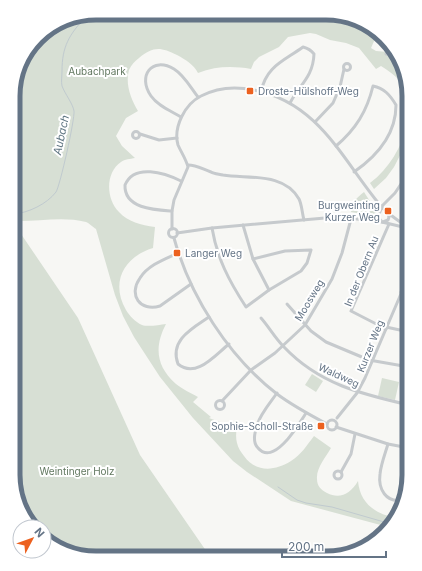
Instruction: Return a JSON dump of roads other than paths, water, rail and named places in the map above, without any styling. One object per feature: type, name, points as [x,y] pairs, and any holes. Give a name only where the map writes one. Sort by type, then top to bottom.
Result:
[{"type":"street","points":[[261,92],[267,75],[274,67],[303,47],[306,48],[313,53],[312,65],[307,80],[290,103]]},
{"type":"street","points":[[182,117],[159,104],[151,95],[145,79],[151,67],[158,65],[168,66],[174,69],[187,81],[198,97]]},
{"type":"street","points":[[315,122],[333,103],[340,86],[344,69]]},
{"type":"street","points":[[336,146],[355,126],[368,102],[373,86],[384,89],[396,105],[394,121],[384,144],[354,172]]},
{"type":"street","points":[[174,238],[168,235],[169,231],[172,229],[174,200],[188,165],[178,144],[177,138],[182,117],[186,108],[198,97],[216,89],[226,88],[244,88],[280,98],[306,114],[336,146],[381,207],[402,223]]},
{"type":"street","points":[[140,134],[160,140],[177,138]]},
{"type":"street","points":[[188,165],[197,166],[212,173],[256,177],[283,184],[299,198],[304,220]]},
{"type":"street","points":[[172,212],[146,209],[137,205],[127,195],[125,185],[132,176],[147,172],[163,173],[182,181]]},
{"type":"street","points":[[382,222],[379,215],[381,207],[396,193],[402,183]]},
{"type":"street","points":[[374,221],[384,212],[388,213]]},
{"type":"street","points":[[382,222],[388,220],[388,213]]},
{"type":"street","points":[[177,233],[212,228],[340,217],[382,222],[402,227]]},
{"type":"street","name":"Moosweg","points":[[222,401],[251,370],[283,346],[305,325],[332,279],[342,253],[351,219]]},
{"type":"street","name":"In der Obern Au","points":[[389,224],[351,311],[386,328],[402,331]]},
{"type":"street","points":[[243,225],[253,258],[269,290]]},
{"type":"street","points":[[212,228],[215,247],[222,264],[246,307],[269,290],[301,271],[307,263],[311,250],[285,251],[253,258]]},
{"type":"street","points":[[172,229],[176,230],[177,233]]},
{"type":"street","points":[[177,233],[174,238],[178,253],[191,284],[209,317],[229,344],[251,370],[277,394],[306,413],[327,424],[330,430],[333,430],[336,427]]},
{"type":"street","points":[[178,253],[144,272],[136,285],[135,296],[138,302],[144,307],[154,308],[160,306],[191,284]]},
{"type":"street","name":"Kurzer Weg","points":[[337,418],[357,393],[373,360],[401,292]]},
{"type":"street","points":[[287,304],[305,325],[326,342],[369,360],[402,366]]},
{"type":"street","points":[[209,317],[186,333],[177,345],[176,353],[178,364],[187,369],[198,368],[229,344]]},
{"type":"street","name":"Waldweg","points":[[261,318],[283,346],[311,371],[335,384],[357,393],[402,403]]},
{"type":"street","points":[[277,394],[257,424],[255,441],[256,446],[264,453],[272,451],[284,443],[293,433],[306,413]]},
{"type":"street","points":[[327,424],[329,421],[334,421],[336,423],[336,427]]},
{"type":"street","points":[[336,427],[388,444],[402,447]]},
{"type":"street","points":[[341,472],[351,454],[355,434]]},
{"type":"street","points":[[388,444],[380,475],[380,486],[388,498],[398,500]]},
{"type":"waterway","name":"Aubach","points":[[20,213],[31,210],[48,200],[56,192],[58,187],[74,117],[72,105],[62,86],[62,62],[68,41],[75,29],[81,22]]},
{"type":"waterway","points":[[278,487],[297,500],[306,503],[332,507],[385,522]]},
{"type":"place","name":"Droste-Hülshoff-Weg","points":[[250,91]]},
{"type":"place","name":"Burgweinting Kurzer Weg","points":[[388,211]]},
{"type":"place","name":"Langer Weg","points":[[177,253]]},
{"type":"place","name":"Sophie-Scholl-Straße","points":[[321,426]]},
{"type":"park label","name":"Aubachpark","points":[[97,71]]},
{"type":"park label","name":"Weintinger Holz","points":[[77,471]]}]
